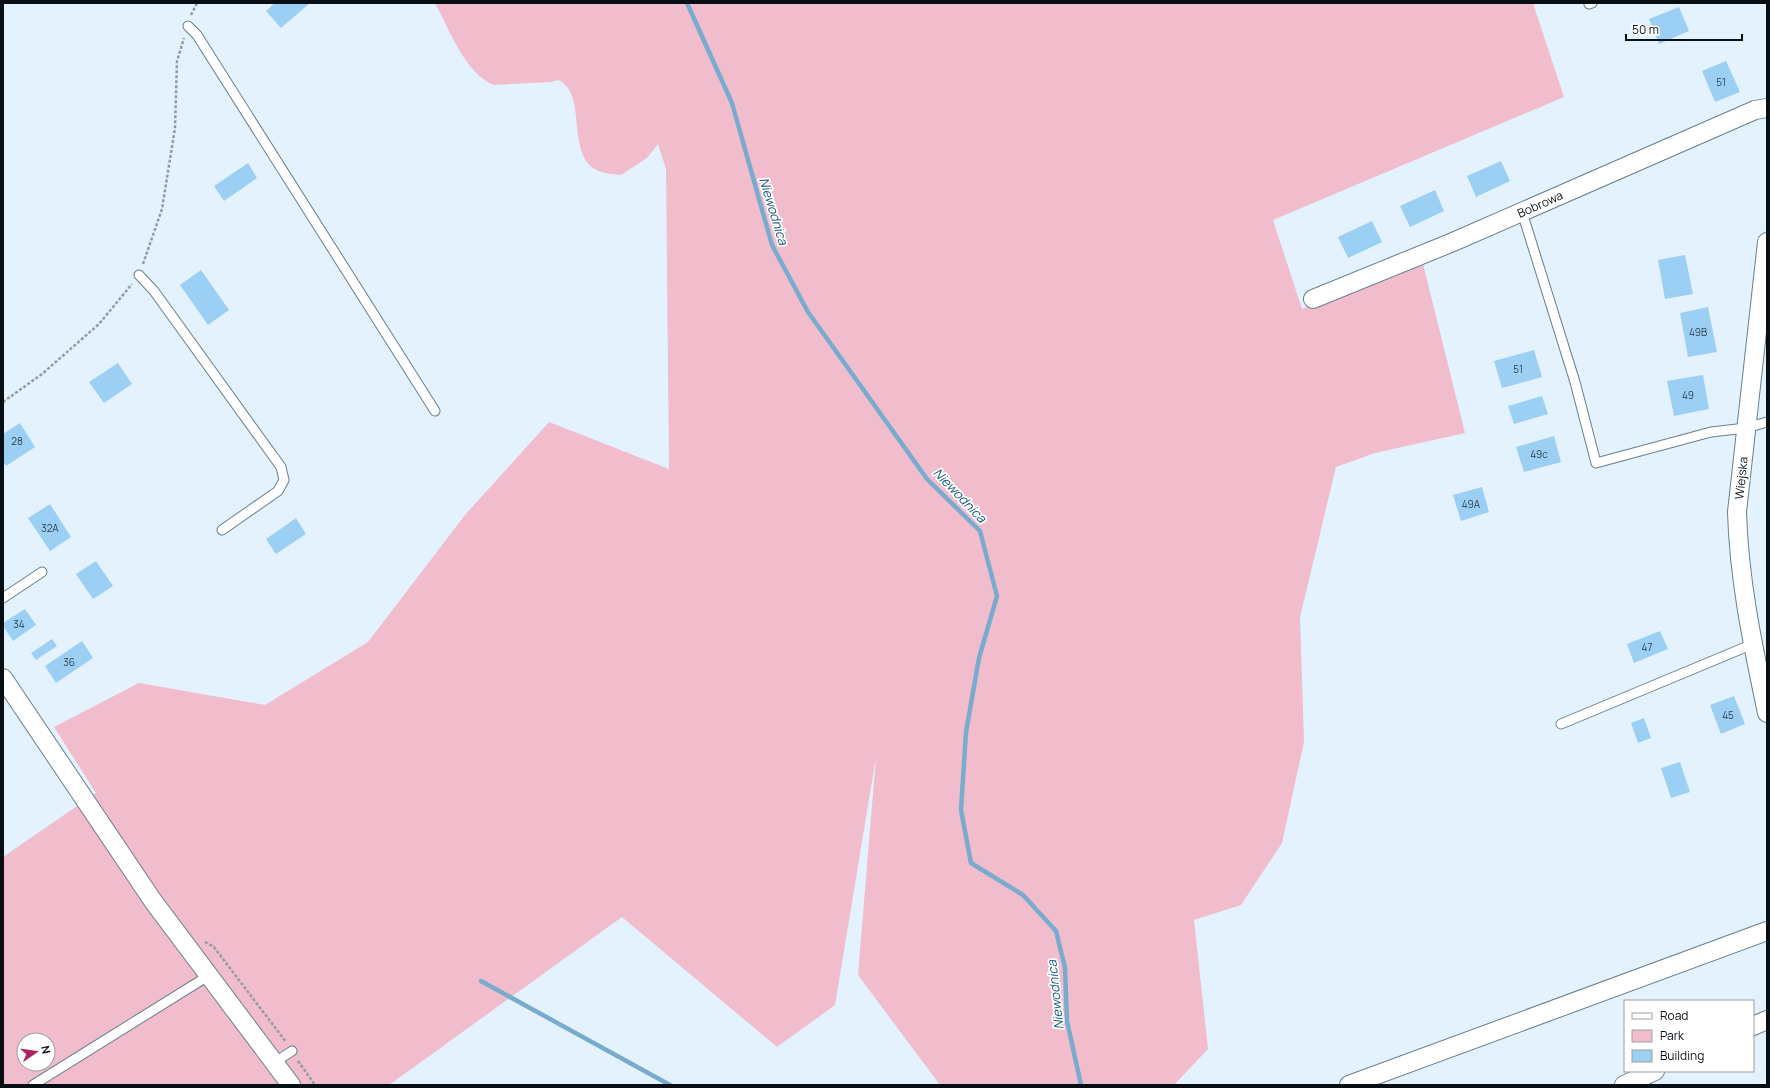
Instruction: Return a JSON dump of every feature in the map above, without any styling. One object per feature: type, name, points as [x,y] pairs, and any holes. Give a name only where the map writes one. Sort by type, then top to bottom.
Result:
[{"type":"street","name":"Bobrowa","points":[[1313,299],[1522,212],[1755,110],[1767,108]]},
{"type":"street","name":"Wiejska","points":[[1767,242],[1765,274],[1737,512],[1738,550],[1746,608],[1767,713]]},
{"type":"street","points":[[3,678],[148,894],[291,1085]]},
{"type":"street","points":[[1349,1085],[1767,931]]},
{"type":"street","points":[[1754,1026],[1767,1020]]},
{"type":"street","points":[[1624,1085],[1653,1072]]},
{"type":"lane","points":[[188,26],[197,35],[436,411]]},
{"type":"lane","points":[[1522,212],[1575,382],[1596,463],[1711,432],[1746,428],[1767,422]]},
{"type":"lane","points":[[139,275],[154,291],[281,467],[284,480],[278,491],[222,530]]},
{"type":"lane","points":[[3,598],[42,572]]},
{"type":"lane","points":[[1561,724],[1753,644]]},
{"type":"lane","points":[[33,1085],[208,976]]},
{"type":"lane","points":[[275,1062],[292,1051]]},
{"type":"path","points":[[3,402],[42,374],[99,324],[139,275],[162,209],[174,128],[177,61],[197,3]]},
{"type":"path","points":[[200,938],[214,947],[316,1085]]},
{"type":"green space","points":[[435,3],[1533,3],[1564,97],[1273,220],[1302,309],[1422,260],[1465,433],[1375,453],[1336,467],[1300,617],[1304,742],[1282,843],[1241,905],[1194,920],[1208,1049],[1174,1085],[940,1085],[858,975],[876,757],[835,1005],[777,1047],[622,917],[389,1085],[3,1085],[3,857],[96,793],[54,727],[139,683],[265,705],[368,642],[465,515],[549,422],[669,469],[666,169],[658,144],[647,158],[621,175],[599,171],[588,164],[582,153],[573,98],[567,87],[558,80],[551,82],[494,85],[484,79],[466,61]]},
{"type":"building","points":[[275,3],[310,3],[281,28],[266,11]]},
{"type":"building","points":[[1679,7],[1689,31],[1659,44],[1649,19]]},
{"type":"building","points":[[1726,61],[1740,92],[1715,102],[1702,71]]},
{"type":"building","points":[[1501,161],[1510,181],[1476,197],[1467,176]]},
{"type":"building","points":[[248,163],[257,178],[224,201],[214,186]]},
{"type":"building","points":[[1435,190],[1444,211],[1410,227],[1400,206]]},
{"type":"building","points":[[1372,221],[1382,242],[1348,258],[1338,237]]},
{"type":"building","points":[[1685,255],[1693,294],[1665,299],[1658,260]]},
{"type":"building","points":[[201,270],[229,310],[208,325],[180,285]]},
{"type":"building","points":[[1708,307],[1717,352],[1688,357],[1680,313]]},
{"type":"building","points":[[1534,350],[1542,377],[1502,388],[1494,361]]},
{"type":"building","points":[[118,363],[132,384],[104,403],[89,382]]},
{"type":"building","points":[[1703,375],[1709,409],[1674,416],[1667,381]]},
{"type":"building","points":[[1542,396],[1548,414],[1514,424],[1508,406]]},
{"type":"building","points":[[20,423],[35,447],[6,466],[3,461],[3,434]]},
{"type":"building","points":[[1554,436],[1561,462],[1524,472],[1516,447]]},
{"type":"building","points":[[1482,487],[1489,512],[1461,521],[1453,495]]},
{"type":"building","points":[[50,504],[71,537],[50,551],[28,518]]},
{"type":"building","points":[[296,518],[306,534],[276,554],[266,539]]},
{"type":"building","points":[[96,561],[113,586],[93,599],[76,574]]},
{"type":"building","points":[[25,609],[36,625],[13,641],[3,626],[3,623]]},
{"type":"building","points":[[1660,631],[1668,649],[1634,663],[1627,644]]},
{"type":"building","points":[[52,639],[57,646],[36,660],[31,653]]},
{"type":"building","points":[[82,641],[93,658],[56,683],[45,666]]},
{"type":"building","points":[[1734,696],[1745,724],[1721,734],[1710,705]]},
{"type":"building","points":[[1644,718],[1651,738],[1638,743],[1631,723]]},
{"type":"building","points":[[1680,762],[1690,792],[1671,798],[1661,768]]},
{"type":"waterway","name":"Niewodnica","points":[[687,3],[732,103],[772,245],[808,312],[927,479],[980,531],[997,596],[979,658],[966,732],[961,810],[971,863],[1023,895],[1056,931],[1065,968],[1067,1021],[1081,1085]]},
{"type":"waterway","points":[[481,981],[670,1085]]}]
